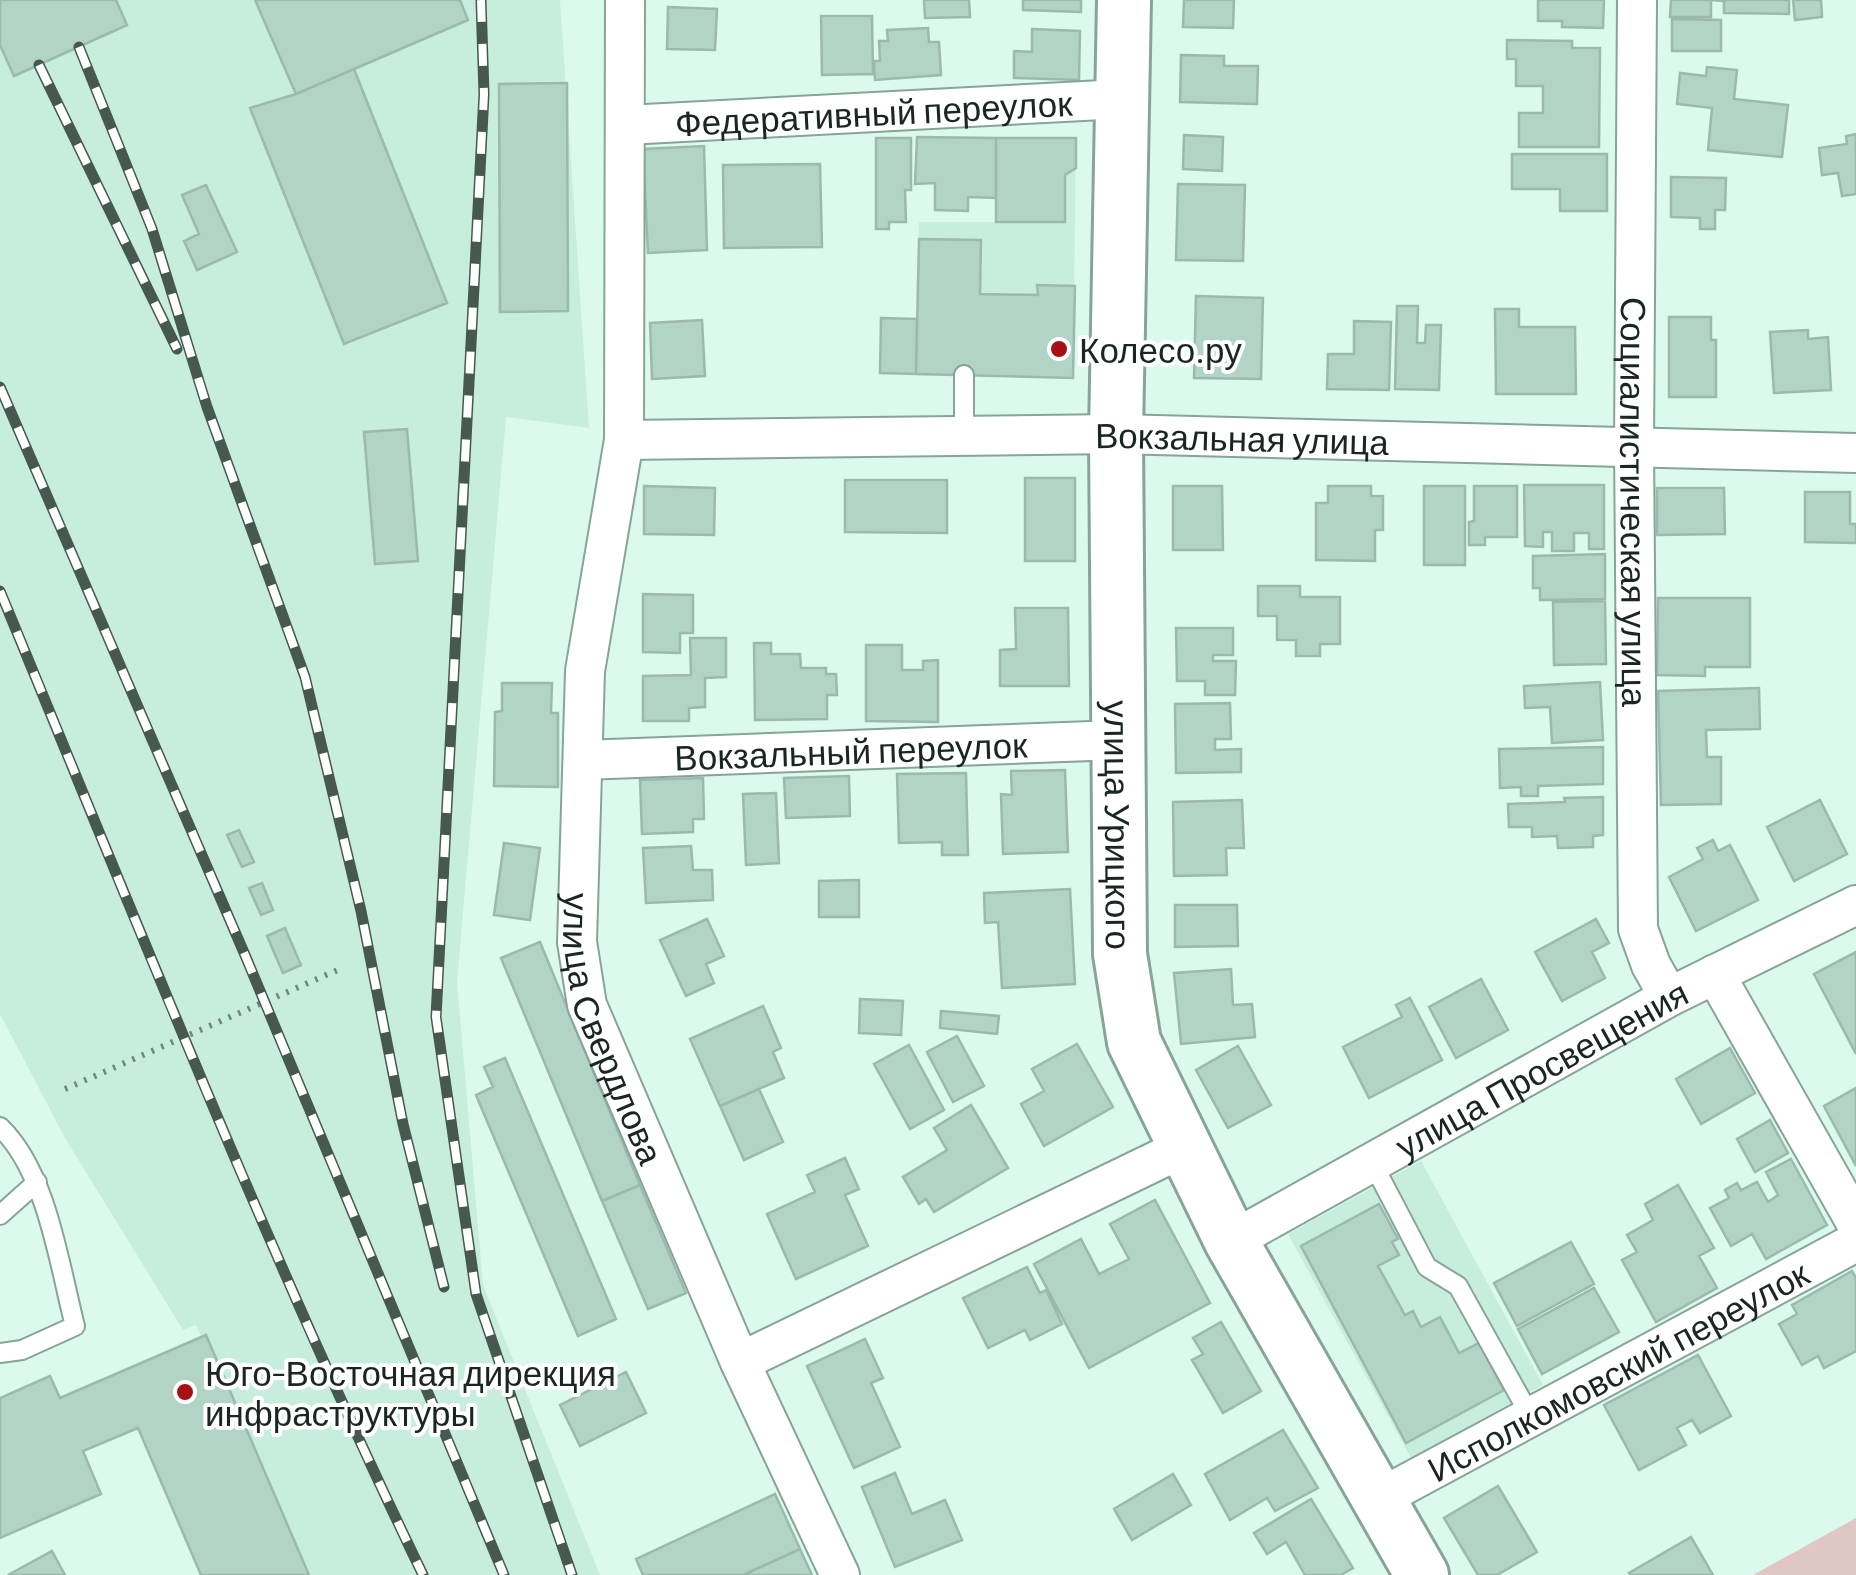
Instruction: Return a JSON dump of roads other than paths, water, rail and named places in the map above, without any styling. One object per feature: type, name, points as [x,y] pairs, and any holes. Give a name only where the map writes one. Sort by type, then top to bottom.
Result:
[{"type":"main road","name":"улица Урицкого","points":[[1124,0],[1116,434],[1120,954],[1134,1042],[1230,1241],[1422,1575]]},
{"type":"street","name":"улица Свердлова","points":[[624,0],[624,440],[585,671],[578,942],[587,1005],[740,1362],[840,1575]]},
{"type":"street","name":"Социалистическая улица","points":[[1638,0],[1634,446],[1638,929],[1650,965],[1670,997]]},
{"type":"street","name":"Федеративный переулок","points":[[626,126],[1122,100]]},
{"type":"street","name":"Вокзальная улица","points":[[624,440],[1116,434],[1856,452]]},
{"type":"street","name":"Вокзальный переулок","points":[[583,760],[1120,740]]},
{"type":"street","name":"улица Просвещения","points":[[1230,1241],[1670,997],[1856,905]]},
{"type":"street","points":[[1714,974],[1856,1223]]},
{"type":"street","points":[[740,1362],[1183,1148]]},
{"type":"street","name":"Исполкомовский переулок","points":[[1378,1499],[1856,1242]]},
{"type":"lane","points":[[964,375],[964,438]]},
{"type":"lane","points":[[0,1127],[14,1141],[37,1182],[76,1326],[22,1350],[0,1354]]},
{"type":"lane","points":[[1372,1162],[1427,1267],[1458,1286],[1530,1417]]},
{"type":"lane","points":[[0,1216],[37,1182]]},
{"type":"railway","points":[[481,0],[484,94],[436,1017],[476,1294],[572,1575]]},
{"type":"railway","points":[[79,47],[152,229],[207,407],[305,677],[361,911],[403,1124],[444,1287]]},
{"type":"railway","points":[[39,65],[177,349]]},
{"type":"railway","points":[[0,387],[245,955],[504,1575]]},
{"type":"railway","points":[[0,591],[257,1209],[423,1575]]},
{"type":"place","name":"Колесо.ру","points":[[1059,349]]},
{"type":"place","name":"Юго-Восточная дирекция инфраструктуры","points":[[185,1392]]}]
